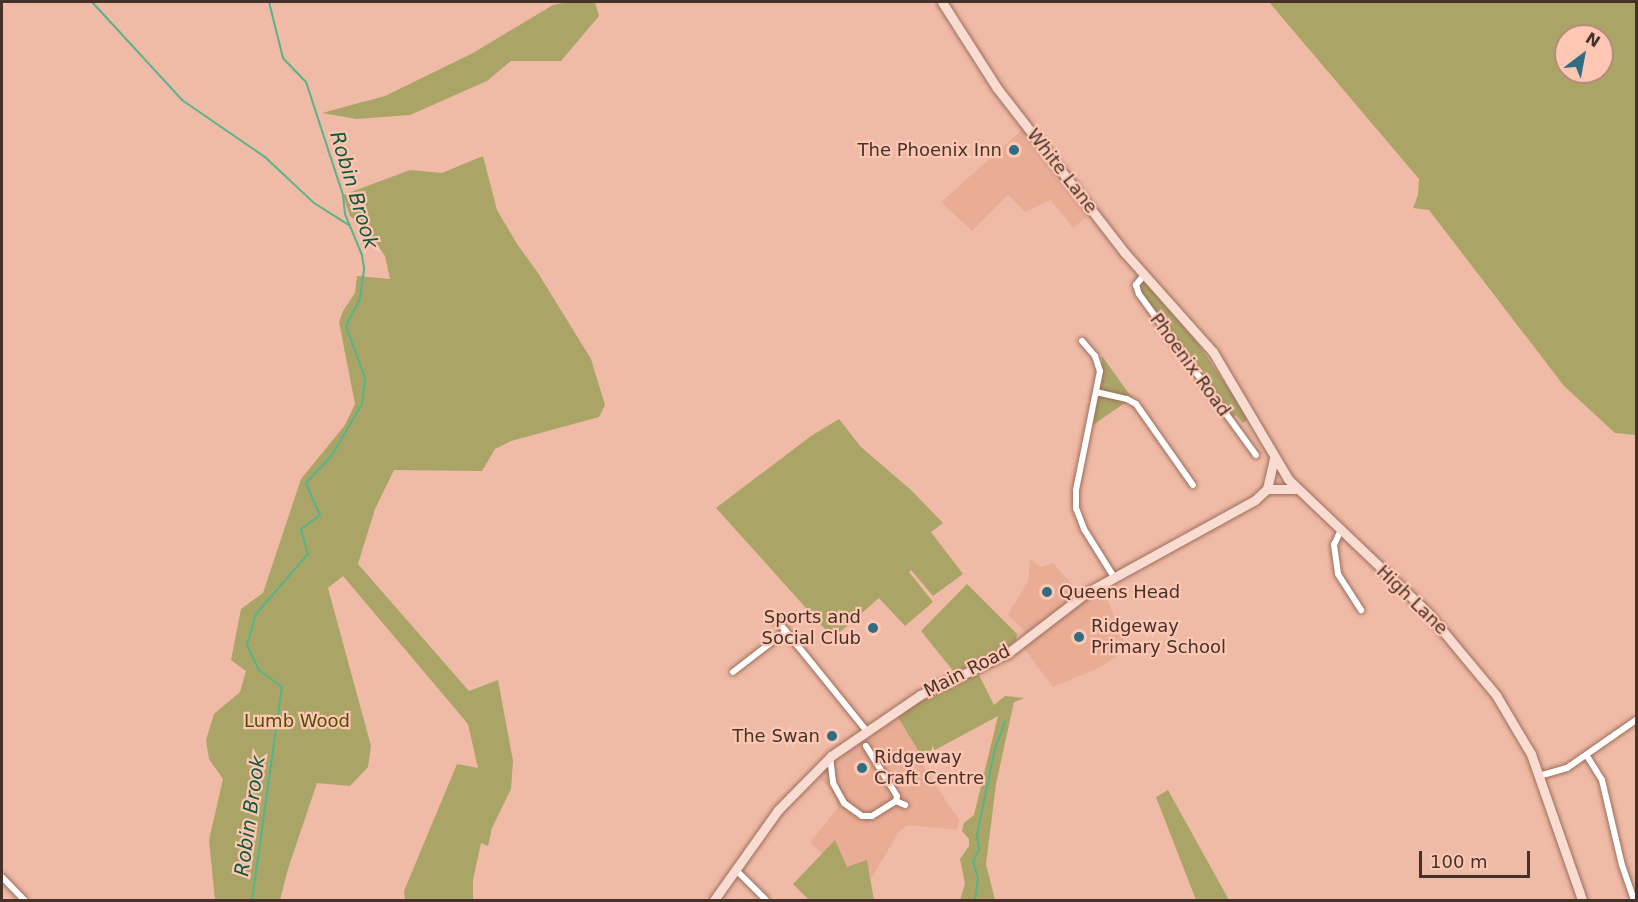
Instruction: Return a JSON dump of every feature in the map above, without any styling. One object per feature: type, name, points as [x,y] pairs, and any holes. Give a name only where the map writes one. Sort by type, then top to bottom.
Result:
[{"type":"main road","name":"White Lane","points":[[942,2],[998,88],[1144,275],[1194,330]]},
{"type":"main road","name":"High Lane","points":[[1194,330],[1213,352],[1244,402],[1274,459],[1296,489],[1449,635],[1513,722],[1531,754],[1582,900]]},
{"type":"main road","points":[[1274,459],[1268,489],[1296,489]]},
{"type":"main road","name":"Main Road","points":[[714,900],[778,810],[830,757],[866,730],[920,695],[1002,657],[1060,611],[1114,577],[1256,500],[1268,489]]},
{"type":"street","name":"Phoenix Road","points":[[1144,275],[1136,285],[1139,294],[1256,455]]},
{"type":"street","points":[[1082,341],[1099,363],[1096,392],[1076,490],[1076,508],[1084,528],[1114,577]]},
{"type":"street","points":[[1096,392],[1136,404],[1193,485]]},
{"type":"street","points":[[1340,532],[1334,545],[1338,574],[1361,610]]},
{"type":"street","points":[[776,619],[866,730]]},
{"type":"street","points":[[733,672],[786,631]]},
{"type":"street","points":[[1539,776],[1556,772],[1587,756],[1636,720]]},
{"type":"street","points":[[866,746],[891,783],[897,796],[896,801]]},
{"type":"street","points":[[1587,756],[1602,780],[1622,865],[1634,900]]},
{"type":"street","points":[[830,757],[833,783],[850,809],[862,816],[872,816],[896,801]]},
{"type":"street","points":[[896,801],[905,805]]},
{"type":"street","points":[[736,870],[766,900]]},
{"type":"street","points":[[2,877],[24,900]]},
{"type":"shaded area","points":[[1023,129],[1090,214],[1073,228],[1051,200],[1025,212],[1008,195],[972,231],[941,202]]},
{"type":"shaded area","name":"Ridgeway Primary School","points":[[1030,559],[1041,567],[1053,563],[1086,600],[1103,588],[1127,649],[1101,667],[1053,687],[1023,647],[1033,639],[1008,615],[1028,581]]},
{"type":"shaded area","points":[[896,714],[922,757],[923,766],[959,820],[957,830],[907,825],[898,833],[871,879],[867,861],[847,868],[835,841],[822,854],[810,842],[838,808],[832,791],[817,775]]},
{"type":"green space","points":[[568,2],[595,2],[599,16],[561,61],[511,61],[487,81],[410,115],[356,119],[322,113],[385,96],[473,53],[553,5]]},
{"type":"green space","points":[[1269,2],[1636,2],[1636,435],[1615,433],[1564,386],[1429,210],[1413,208],[1418,195],[1419,179]]},
{"type":"green space","name":"Lumb Wood","points":[[483,156],[497,210],[591,359],[605,405],[599,417],[511,441],[495,449],[482,471],[394,470],[375,509],[358,564],[469,691],[498,680],[513,761],[511,789],[492,828],[488,846],[481,843],[473,880],[473,900],[405,900],[404,891],[457,764],[478,768],[468,724],[343,576],[328,588],[371,746],[368,767],[350,786],[317,783],[280,900],[215,900],[209,840],[223,779],[209,759],[206,740],[214,714],[240,692],[246,671],[231,660],[241,609],[263,593],[301,479],[345,425],[355,404],[339,322],[343,311],[355,293],[357,276],[390,279],[385,256],[366,228],[350,216],[343,195],[410,170],[442,173]]},
{"type":"green space","points":[[1145,282],[1199,345],[1249,419],[1243,423],[1236,415],[1233,417],[1140,292],[1140,283]]},
{"type":"green space","points":[[1102,356],[1132,398],[1093,425],[1102,368]]},
{"type":"green space","points":[[839,419],[861,447],[911,490],[943,523],[931,532],[963,574],[933,596],[911,570],[909,572],[933,602],[905,626],[879,598],[833,638],[716,508],[811,436]]},
{"type":"green space","points":[[967,584],[1017,634],[1016,640],[997,656],[954,672],[921,631]]},
{"type":"green space","points":[[978,673],[994,705],[1005,696],[1024,698],[1014,702],[996,784],[986,864],[995,900],[960,900],[965,884],[960,859],[969,846],[969,839],[962,831],[964,823],[974,815],[998,716],[922,757],[896,714]]},
{"type":"green space","points":[[1168,790],[1229,900],[1196,900],[1156,797]]},
{"type":"green space","points":[[835,840],[847,867],[867,860],[874,900],[809,900],[793,884]]},
{"type":"waterway","points":[[92,2],[182,100],[265,157],[314,203],[349,225]]},
{"type":"waterway","name":"Robin Brook","points":[[252,900],[282,687],[259,670],[247,645],[256,614],[308,554],[301,529],[320,515],[306,483],[332,455],[362,404],[365,378],[346,326],[360,298],[364,268],[362,255],[345,214],[343,195],[306,82],[283,58],[269,2]]},
{"type":"waterway","points":[[975,900],[978,878],[973,862],[979,849],[977,835],[995,749],[1005,722]]},
{"type":"place","name":"The Phoenix Inn","points":[[1014,150]]},
{"type":"place","name":"Queens Head","points":[[1047,592]]},
{"type":"place","name":"Sports and Social Club","points":[[873,628]]},
{"type":"place","name":"Ridgeway Primary School","points":[[1079,637]]},
{"type":"place","name":"The Swan","points":[[832,736]]},
{"type":"place","name":"Ridgeway Craft Centre","points":[[862,768]]}]
